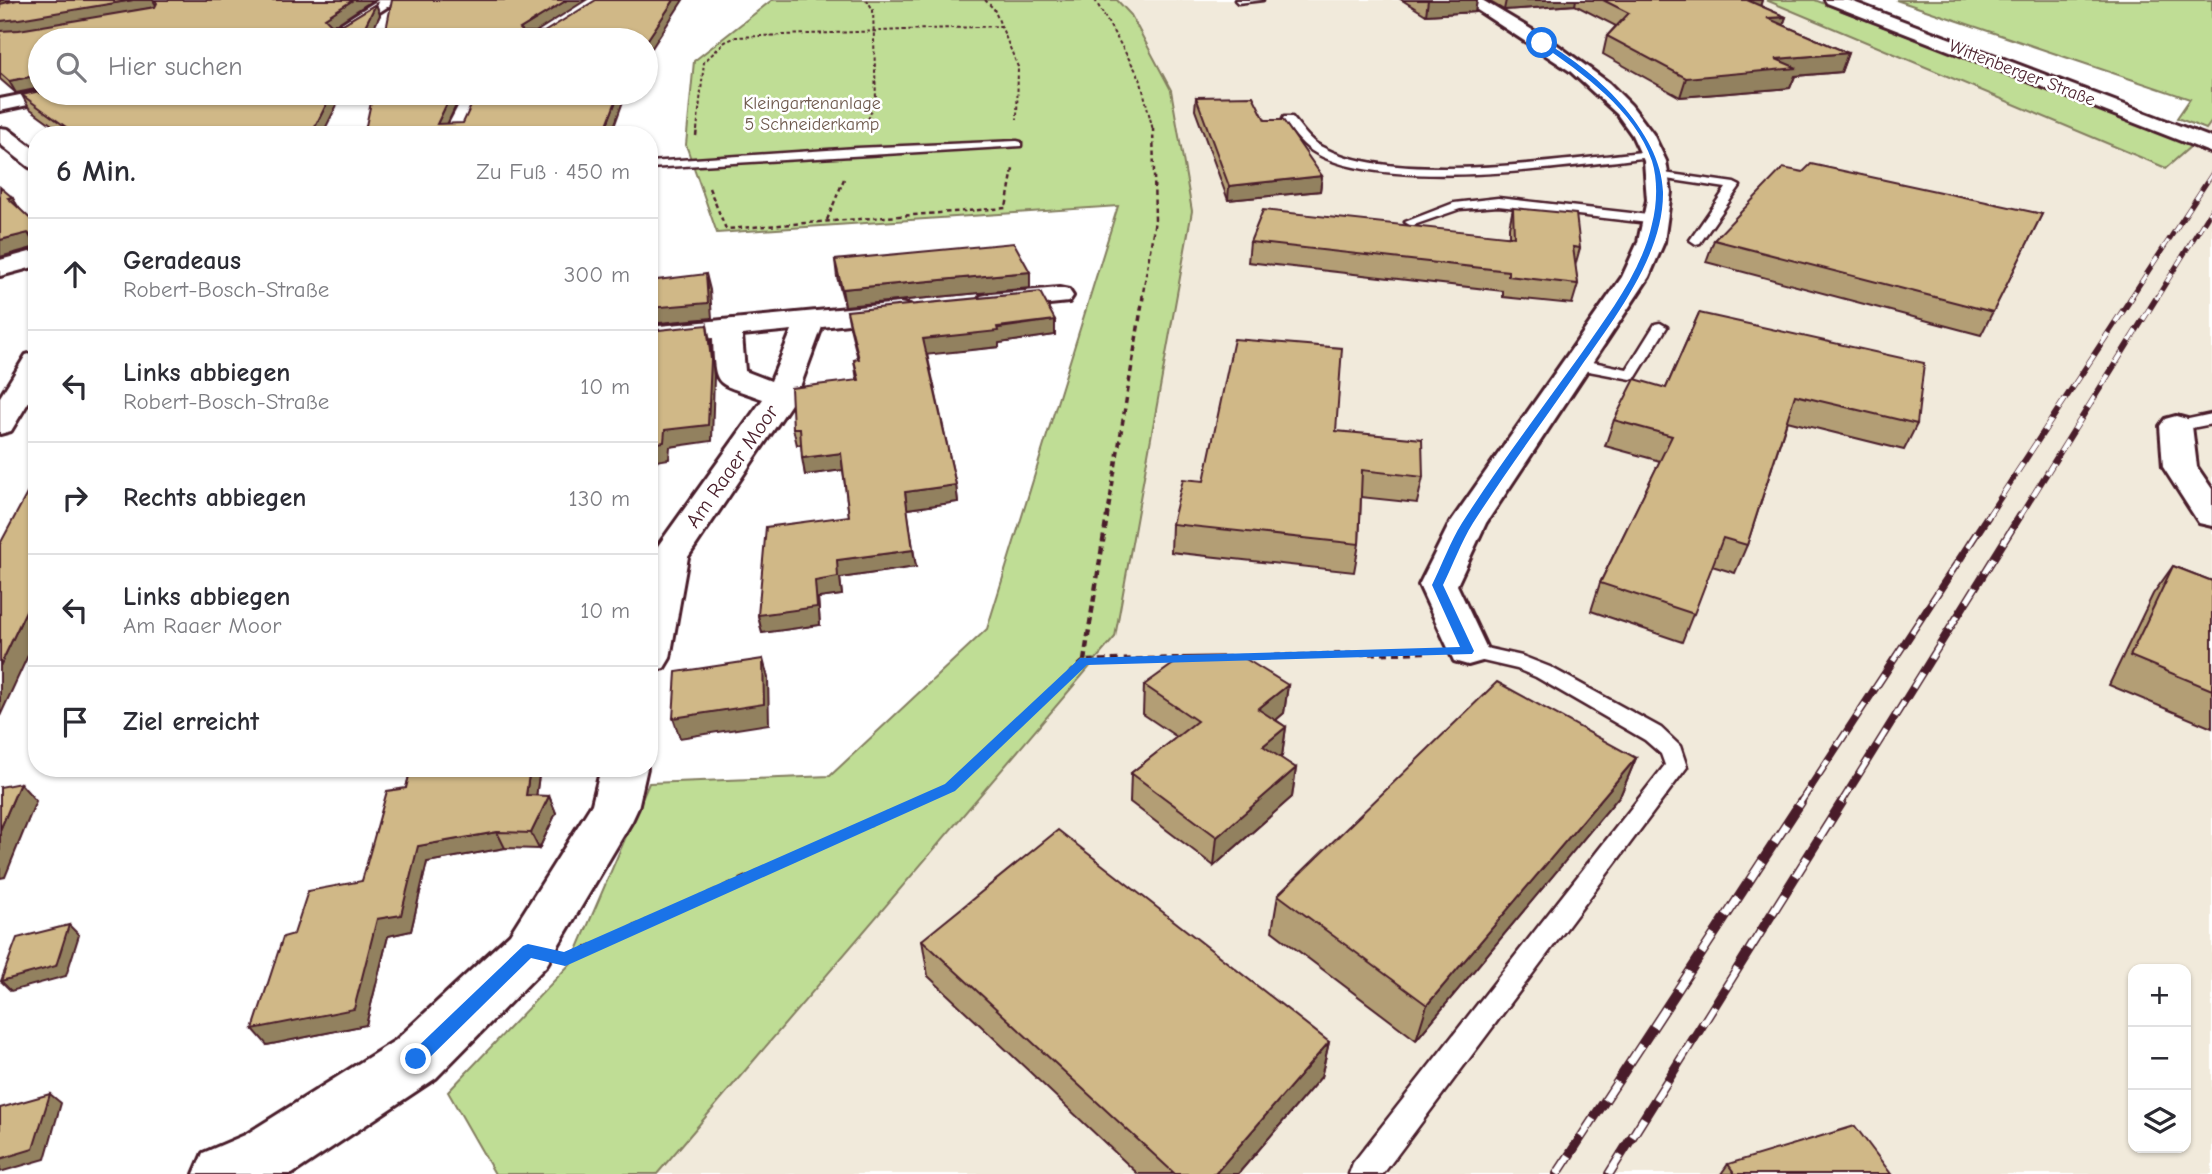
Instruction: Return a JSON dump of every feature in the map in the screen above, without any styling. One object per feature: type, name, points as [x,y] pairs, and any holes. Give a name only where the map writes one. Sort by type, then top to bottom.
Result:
[{"type":"street","points":[[343,28],[390,0]]},
{"type":"street","points":[[1468,651],[1438,585],[1466,526],[1617,307],[1642,260],[1657,220],[1660,191],[1654,164],[1629,118],[1587,75],[1530,35],[1470,0]]},
{"type":"street","name":"Wittenberger Straße","points":[[1833,0],[2212,146]]},
{"type":"street","points":[[0,105],[28,99]]},
{"type":"street","points":[[458,126],[469,105]]},
{"type":"street","points":[[0,134],[28,155]]},
{"type":"street","points":[[0,268],[28,260]]},
{"type":"street","points":[[658,335],[1059,296]]},
{"type":"street","name":"Am Raaer Moor","points":[[658,613],[669,557],[781,395],[811,320]]},
{"type":"street","name":"Am Raaer Moor","points":[[727,327],[730,376],[781,395]]},
{"type":"street","points":[[0,424],[28,376]]},
{"type":"street","points":[[2176,426],[2180,467],[2212,515]]},
{"type":"street","points":[[224,1174],[266,1156],[416,1059],[528,950],[615,808],[622,777]]},
{"type":"lane","points":[[1238,1],[1259,0]]},
{"type":"lane","points":[[1288,120],[1315,148],[1330,156],[1395,168],[1454,170],[1654,164],[1734,186],[1696,240]]},
{"type":"lane","points":[[658,164],[1017,144]]},
{"type":"lane","points":[[1411,222],[1458,206],[1498,202],[1657,220]]},
{"type":"lane","points":[[1578,364],[1631,374],[1660,327]]},
{"type":"lane","points":[[2176,426],[2212,419]]},
{"type":"lane","points":[[1364,1174],[1676,767],[1674,754],[1653,734],[1543,672],[1522,663],[1468,651]]},
{"type":"path","points":[[827,220],[876,99],[873,10],[867,0]]},
{"type":"path","points":[[985,0],[994,9],[1018,67],[1017,144],[1006,208]]},
{"type":"path","points":[[528,950],[565,959],[950,787],[1084,661],[1155,220],[1153,121],[1140,78],[1094,0]]},
{"type":"path","points":[[1235,657],[1468,651]]},
{"type":"path","points":[[1084,661],[1194,658]]},
{"type":"shaded area","points":[[1117,0],[1766,0],[2165,168],[2191,146],[2212,121],[2212,1174],[657,1174],[1115,637],[1171,89],[1131,16]]},
{"type":"green space","name":"Kleingartenanlage 5 Schneiderkamp","points":[[772,0],[1117,0],[1131,15],[1171,90],[1192,211],[1115,637],[657,1174],[495,1174],[448,1092],[572,962],[649,783],[830,776],[987,629],[1118,206],[717,233],[686,145],[694,61]]},
{"type":"green space","points":[[1766,0],[1815,0],[2191,146],[2166,168]]},
{"type":"green space","points":[[1896,0],[2212,0],[2212,121],[2206,129],[2177,118],[2190,99]]},
{"type":"building","points":[[17,0],[133,0],[0,21],[0,4]]},
{"type":"building","points":[[155,0],[353,0],[325,18],[331,24],[343,24],[376,4],[364,28],[31,28],[155,7]]},
{"type":"building","points":[[392,0],[567,0],[522,28],[386,28]]},
{"type":"building","points":[[596,0],[674,0],[655,28],[550,28]]},
{"type":"building","points":[[1603,0],[1747,0],[1786,17],[1767,18],[1848,53],[1776,59],[1797,68],[1686,78],[1607,36],[1629,13]]},
{"type":"building","points":[[28,28],[28,77],[9,81],[0,73],[0,31]]},
{"type":"building","points":[[1253,96],[1265,120],[1283,120],[1322,176],[1229,186],[1196,97]]},
{"type":"building","points":[[36,105],[326,105],[316,126],[65,126]]},
{"type":"building","points":[[370,105],[446,105],[437,124],[463,123],[471,105],[614,105],[606,126],[366,126]]},
{"type":"building","points":[[1811,164],[2042,214],[1993,312],[1714,240],[1783,168],[1803,172]]},
{"type":"building","points":[[0,187],[28,217],[28,233],[0,240]]},
{"type":"building","points":[[1513,208],[1576,214],[1580,248],[1573,247],[1578,284],[1508,276],[1508,271],[1250,242],[1263,210],[1514,237]]},
{"type":"building","points":[[1014,243],[1030,272],[842,289],[835,260]]},
{"type":"building","points":[[706,274],[708,303],[658,307],[658,280]]},
{"type":"building","points":[[1040,292],[1055,320],[997,327],[998,331],[923,339],[956,485],[905,492],[913,550],[837,560],[838,577],[815,581],[817,607],[758,615],[766,527],[849,516],[841,453],[802,458],[800,428],[793,428],[791,388],[859,380],[854,360],[859,359],[847,311]]},
{"type":"building","points":[[1699,313],[1924,363],[1917,424],[1795,395],[1747,545],[1723,538],[1694,614],[1600,583],[1672,436],[1614,420],[1635,379],[1666,388]]},
{"type":"building","points":[[707,325],[711,360],[708,425],[665,430],[664,442],[658,443],[658,330]]},
{"type":"building","points":[[1234,339],[1342,348],[1336,431],[1422,439],[1423,477],[1362,470],[1359,544],[1172,524],[1183,479],[1204,481]]},
{"type":"building","points":[[28,492],[28,606],[0,666],[0,544]]},
{"type":"building","points":[[2173,566],[2212,581],[2212,690],[2130,656]]},
{"type":"building","points":[[1241,656],[1288,685],[1258,709],[1286,727],[1263,746],[1296,768],[1217,837],[1131,773],[1197,721],[1144,685],[1183,657]]},
{"type":"building","points":[[763,659],[764,704],[673,718],[676,672]]},
{"type":"building","points":[[1497,682],[1636,758],[1427,1005],[1278,895]]},
{"type":"building","points":[[409,777],[529,777],[526,795],[549,796],[531,833],[497,832],[418,846],[401,915],[377,919],[354,1009],[253,1029],[283,937],[294,934],[308,891],[362,881],[387,791],[406,788]]},
{"type":"building","points":[[20,783],[0,830],[0,787]]},
{"type":"building","points":[[1058,830],[1329,1042],[1215,1174],[1175,1174],[922,940]]},
{"type":"building","points":[[69,925],[56,966],[1,981],[17,938]]},
{"type":"building","points":[[50,1094],[33,1149],[0,1159],[0,1108]]},
{"type":"building","points":[[1855,1126],[1891,1174],[1735,1174],[1728,1164]]},
{"type":"railway","points":[[2130,299],[2212,174]]},
{"type":"railway","points":[[2156,299],[2212,209]]},
{"type":"railway","points":[[1987,518],[2132,297]]},
{"type":"railway","points":[[2019,518],[2157,297]]},
{"type":"railway","points":[[1800,803],[1988,516]]},
{"type":"railway","points":[[1841,803],[2020,516]]},
{"type":"railway","points":[[1557,1174],[1801,802]]},
{"type":"railway","points":[[1609,1174],[1842,802]]},
{"type":"route","points":[[416,1059],[528,950],[565,959],[950,787],[1084,661],[1468,651],[1438,585],[1466,526],[1617,307],[1642,260],[1656,225],[1660,191],[1655,162],[1643,137],[1612,98],[1587,75],[1542,43]]}]
